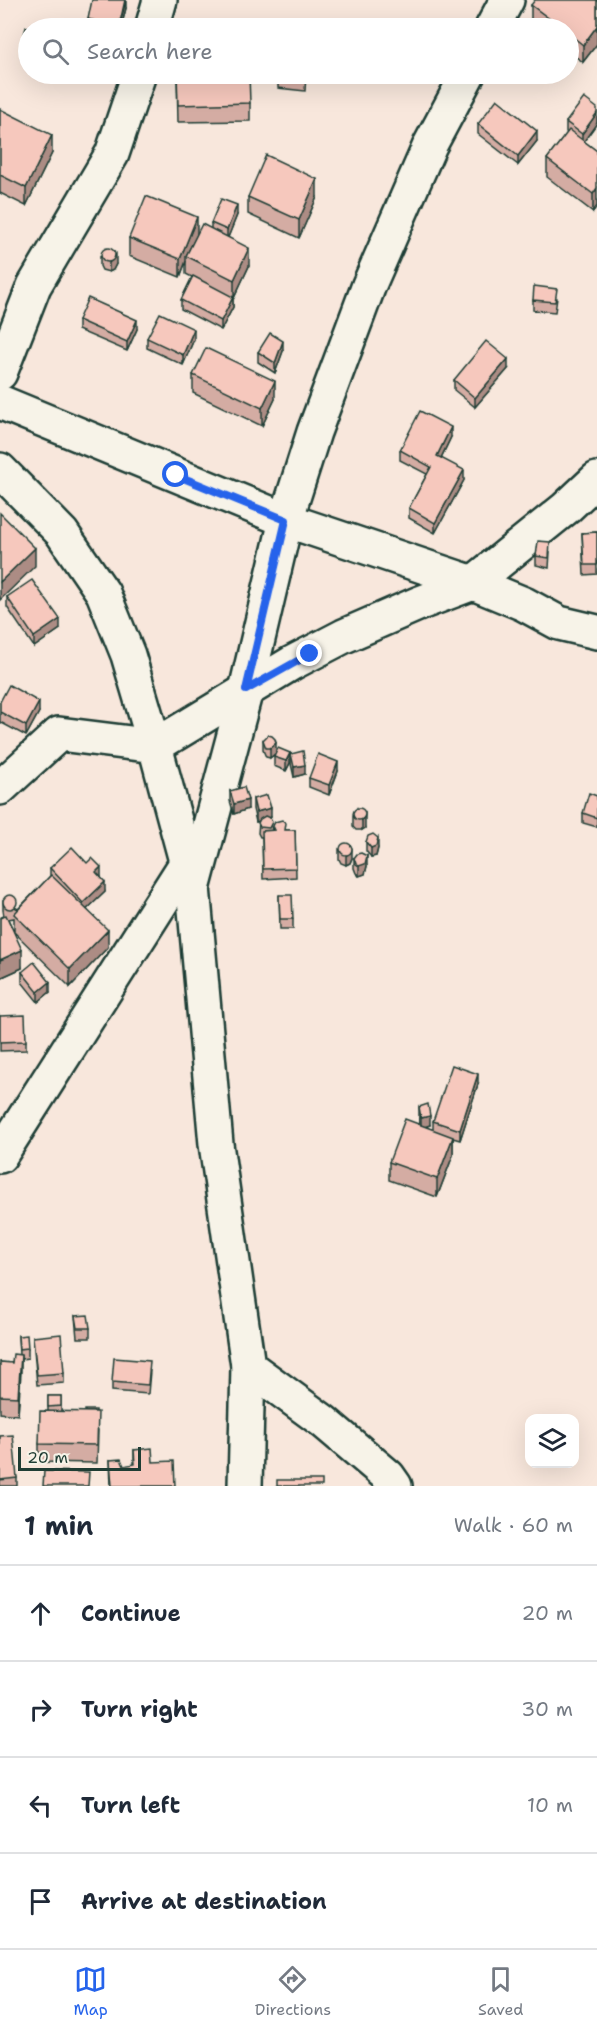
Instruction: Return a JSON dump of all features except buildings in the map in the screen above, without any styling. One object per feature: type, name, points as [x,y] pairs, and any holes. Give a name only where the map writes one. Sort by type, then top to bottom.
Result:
[{"type":"street","points":[[155,18],[160,0]]},
{"type":"street","points":[[497,18],[507,0]]},
{"type":"street","points":[[0,373],[34,286],[112,154],[136,84]]},
{"type":"street","points":[[0,1156],[190,874],[246,690],[286,520],[314,432],[369,285],[430,145],[463,84]]},
{"type":"street","points":[[0,402],[286,520],[473,583],[524,604],[559,623],[597,632]]},
{"type":"street","points":[[0,470],[62,533],[104,593],[128,655],[190,874],[216,1144],[248,1366],[246,1486]]},
{"type":"street","points":[[0,788],[58,734],[155,746],[292,663],[344,636],[473,583],[566,508],[597,479]]},
{"type":"street","points":[[248,1366],[323,1421],[388,1476],[395,1486]]},
{"type":"route","points":[[176,475],[286,520],[246,690],[310,654]]}]
